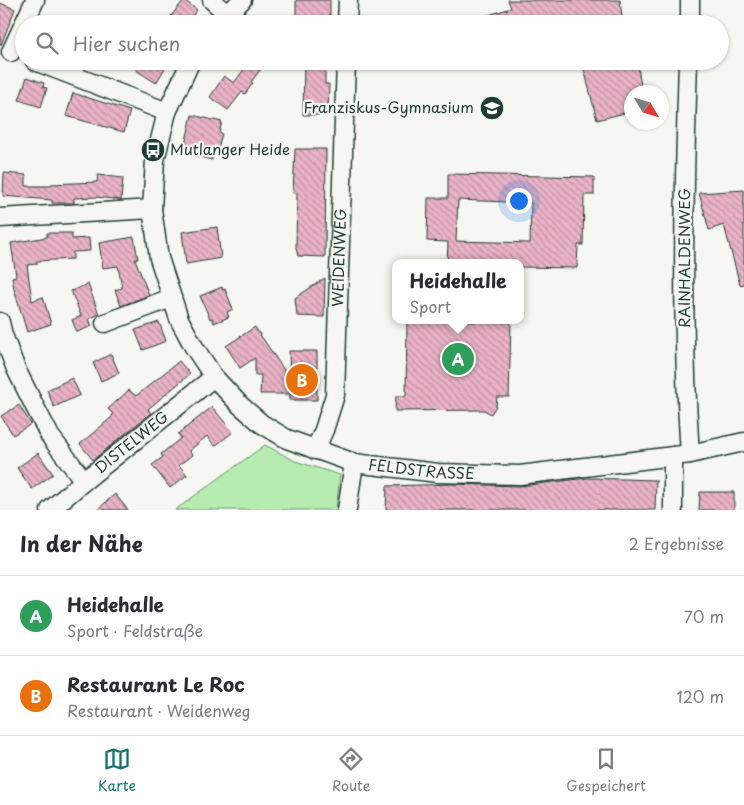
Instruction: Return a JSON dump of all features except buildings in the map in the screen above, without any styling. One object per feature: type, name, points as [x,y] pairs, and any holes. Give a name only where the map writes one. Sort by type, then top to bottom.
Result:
[{"type":"street","points":[[28,15],[35,0]]},
{"type":"street","points":[[212,0],[220,15]]},
{"type":"street","points":[[226,15],[242,0]]},
{"type":"street","points":[[347,15],[348,0]]},
{"type":"street","points":[[690,0],[690,15]]},
{"type":"street","points":[[58,70],[167,112]]},
{"type":"street","name":"FELDSTRASSE","points":[[187,70],[167,112],[155,160],[152,209],[159,258],[178,320],[194,347],[214,377],[240,405],[262,424],[288,439],[354,463],[438,474],[520,475],[682,455],[744,442]]},
{"type":"street","name":"WEIDENWEG","points":[[315,450],[324,430],[335,395],[346,70]]},
{"type":"street","name":"RAINHALDENWEG","points":[[673,510],[682,455],[688,70]]},
{"type":"street","points":[[0,218],[152,209]]},
{"type":"street","points":[[105,323],[171,298]]},
{"type":"street","points":[[1,331],[16,370],[50,436],[84,481]]},
{"type":"street","name":"DISTELWEG","points":[[50,510],[214,377]]},
{"type":"street","points":[[347,510],[354,463]]},
{"type":"green space","points":[[265,445],[295,461],[340,475],[336,510],[175,510]]},
{"type":"place","name":"Franziskus-Gymnasium","points":[[492,108]]},
{"type":"place","name":"Mutlanger Heide","points":[[153,150]]},
{"type":"place","name":"Heidehalle","points":[[458,359]]},
{"type":"place","name":"Restaurant Le Roc","points":[[302,380]]}]
